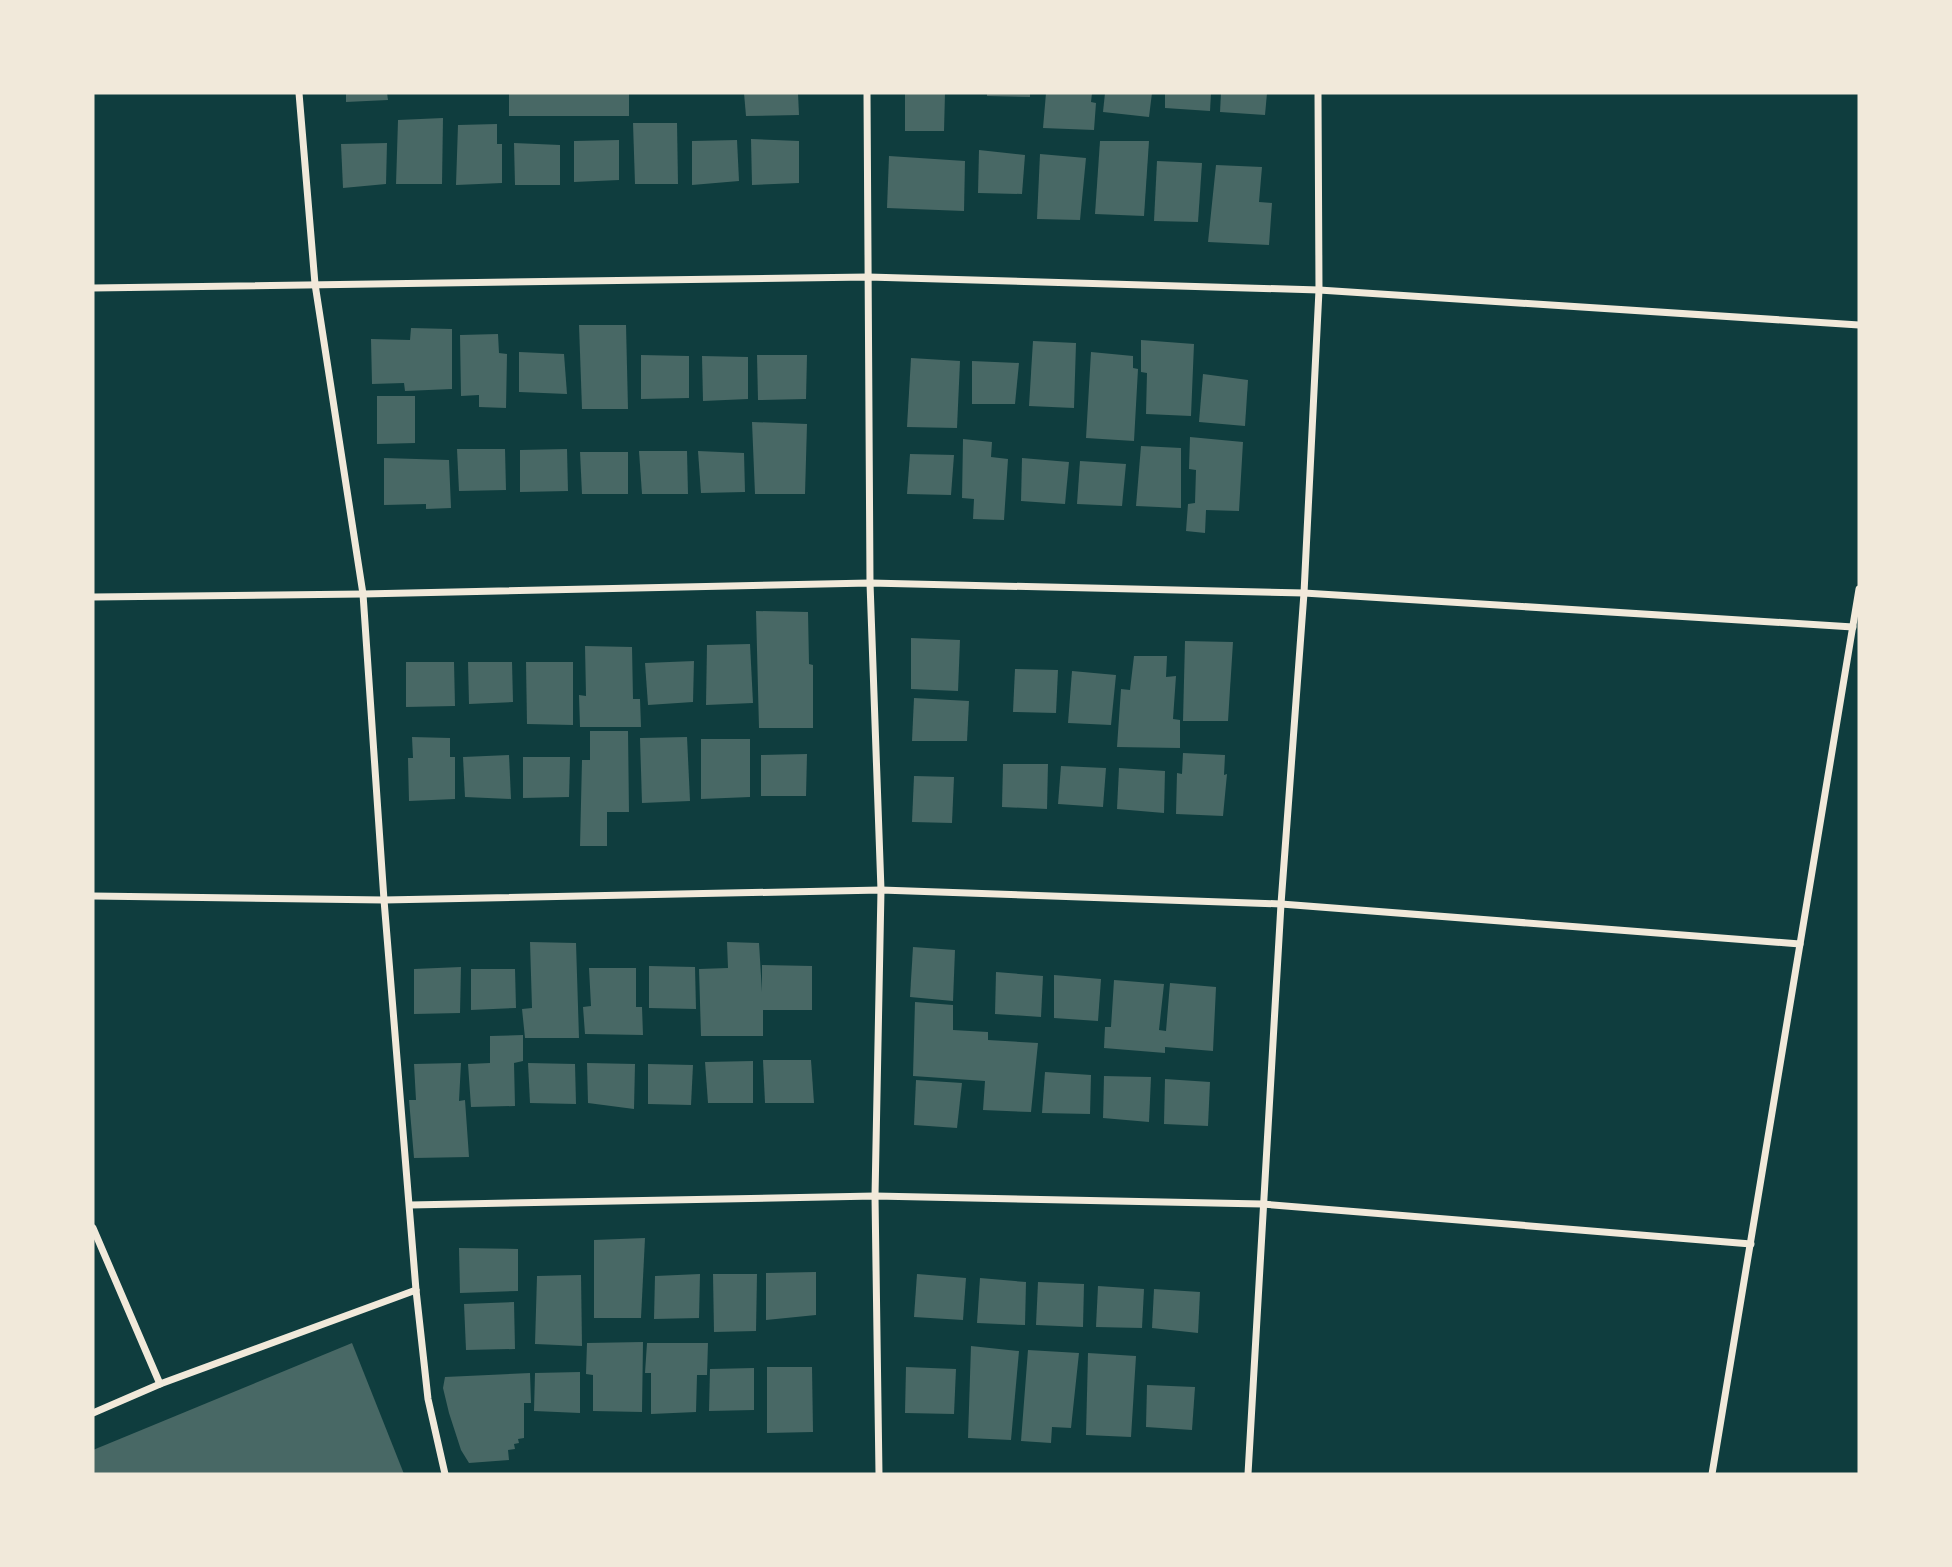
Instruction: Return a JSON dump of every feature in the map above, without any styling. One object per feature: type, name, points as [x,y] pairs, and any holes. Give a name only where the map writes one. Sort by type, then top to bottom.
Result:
[{"type":"street","points":[[299,93],[315,284],[363,594],[384,900],[416,1290],[428,1399],[445,1474]]},
{"type":"street","points":[[867,93],[870,583],[881,890],[875,1196],[879,1474]]},
{"type":"street","points":[[1248,1474],[1281,904],[1304,593],[1319,290],[1318,93]]},
{"type":"street","points":[[93,288],[868,277],[1319,290],[1859,325]]},
{"type":"street","points":[[93,597],[870,583],[1304,593],[1853,627]]},
{"type":"street","points":[[1712,1474],[1859,589]]},
{"type":"street","points":[[93,896],[384,900],[881,890],[1281,904],[1800,944]]},
{"type":"street","points":[[410,1205],[875,1196],[1262,1205],[1751,1244]]},
{"type":"street","points":[[93,1228],[160,1384]]},
{"type":"street","points":[[93,1413],[160,1384],[416,1290]]},
{"type":"building","points":[[346,93],[387,93],[388,100],[346,102]]},
{"type":"building","points":[[509,93],[629,93],[629,116],[509,116]]},
{"type":"building","points":[[744,93],[798,93],[799,115],[746,116]]},
{"type":"building","points":[[905,93],[945,93],[944,131],[905,131]]},
{"type":"building","points":[[987,93],[1030,93],[1030,97],[987,96]]},
{"type":"building","points":[[1046,93],[1092,93],[1091,102],[1096,103],[1094,130],[1043,128]]},
{"type":"building","points":[[1105,93],[1152,93],[1149,117],[1103,112]]},
{"type":"building","points":[[1165,93],[1211,93],[1210,111],[1165,108]]},
{"type":"building","points":[[1221,93],[1267,93],[1265,115],[1220,112]]},
{"type":"building","points":[[443,118],[442,184],[396,184],[398,120]]},
{"type":"building","points":[[633,123],[677,123],[678,184],[635,184]]},
{"type":"building","points":[[497,124],[497,144],[502,144],[502,183],[456,185],[458,125]]},
{"type":"building","points":[[751,139],[799,141],[799,183],[752,185]]},
{"type":"building","points":[[619,140],[619,180],[574,182],[574,141]]},
{"type":"building","points":[[737,140],[739,181],[692,185],[692,141]]},
{"type":"building","points":[[1100,141],[1149,141],[1144,216],[1095,214]]},
{"type":"building","points":[[387,143],[386,184],[343,188],[341,144]]},
{"type":"building","points":[[514,143],[560,145],[560,185],[515,185]]},
{"type":"building","points":[[979,150],[1025,155],[1022,194],[978,193]]},
{"type":"building","points":[[1040,154],[1086,158],[1080,220],[1037,219]]},
{"type":"building","points":[[889,156],[965,161],[964,211],[887,208]]},
{"type":"building","points":[[1157,161],[1202,163],[1198,222],[1154,221]]},
{"type":"building","points":[[1216,165],[1262,167],[1259,202],[1272,203],[1269,245],[1208,242]]},
{"type":"building","points":[[579,325],[626,325],[628,409],[582,409]]},
{"type":"building","points":[[411,328],[452,329],[452,389],[405,391],[404,383],[372,384],[371,339],[410,340]]},
{"type":"building","points":[[498,334],[499,353],[507,354],[506,408],[479,407],[479,395],[461,396],[460,335]]},
{"type":"building","points":[[1141,340],[1194,344],[1191,416],[1146,414],[1147,373],[1141,372]]},
{"type":"building","points":[[1033,341],[1076,343],[1074,408],[1029,406]]},
{"type":"building","points":[[519,352],[564,354],[567,394],[519,392]]},
{"type":"building","points":[[1091,352],[1133,356],[1133,368],[1138,369],[1134,441],[1086,438]]},
{"type":"building","points":[[641,355],[689,356],[689,398],[641,399]]},
{"type":"building","points":[[757,355],[807,355],[806,399],[758,400]]},
{"type":"building","points":[[702,356],[748,357],[748,399],[703,401]]},
{"type":"building","points":[[911,358],[960,361],[957,428],[907,427]]},
{"type":"building","points":[[972,361],[1019,363],[1015,404],[972,404]]},
{"type":"building","points":[[1203,374],[1248,380],[1245,426],[1199,422]]},
{"type":"building","points":[[377,396],[415,396],[415,443],[377,444]]},
{"type":"building","points":[[752,422],[807,424],[805,494],[755,494]]},
{"type":"building","points":[[1190,437],[1243,442],[1239,511],[1206,510],[1205,533],[1186,531],[1188,504],[1195,503],[1196,470],[1189,469]]},
{"type":"building","points":[[963,439],[992,442],[991,457],[1008,459],[1004,520],[973,519],[974,499],[962,498]]},
{"type":"building","points":[[1141,446],[1181,448],[1181,508],[1136,506]]},
{"type":"building","points":[[457,449],[505,449],[506,490],[459,491]]},
{"type":"building","points":[[567,449],[568,491],[520,492],[520,450]]},
{"type":"building","points":[[639,451],[687,451],[688,494],[642,494]]},
{"type":"building","points":[[698,451],[744,453],[745,492],[701,493]]},
{"type":"building","points":[[580,452],[628,452],[628,494],[582,494]]},
{"type":"building","points":[[910,454],[954,455],[951,495],[907,494]]},
{"type":"building","points":[[384,458],[449,460],[451,508],[426,509],[426,504],[384,505]]},
{"type":"building","points":[[1022,458],[1069,462],[1065,504],[1021,501]]},
{"type":"building","points":[[1080,461],[1126,464],[1122,506],[1077,504]]},
{"type":"building","points":[[756,611],[808,612],[809,664],[813,665],[813,728],[759,728]]},
{"type":"building","points":[[911,638],[960,640],[958,691],[911,689]]},
{"type":"building","points":[[1185,641],[1233,642],[1228,721],[1183,721]]},
{"type":"building","points":[[750,644],[753,703],[706,705],[707,645]]},
{"type":"building","points":[[585,646],[632,647],[633,699],[640,699],[641,727],[580,727],[579,695],[586,696]]},
{"type":"building","points":[[1134,656],[1167,656],[1166,677],[1176,676],[1173,719],[1180,720],[1180,748],[1117,747],[1121,689],[1130,690]]},
{"type":"building","points":[[694,661],[693,702],[648,705],[645,663]]},
{"type":"building","points":[[406,662],[454,662],[455,706],[406,707]]},
{"type":"building","points":[[468,662],[512,662],[513,702],[469,704]]},
{"type":"building","points":[[526,662],[573,662],[573,725],[527,724]]},
{"type":"building","points":[[1015,669],[1058,670],[1056,713],[1013,712]]},
{"type":"building","points":[[1072,671],[1116,675],[1111,725],[1068,723]]},
{"type":"building","points":[[914,698],[969,701],[967,741],[912,741]]},
{"type":"building","points":[[590,731],[628,731],[629,812],[607,812],[607,846],[580,846],[582,760],[590,760]]},
{"type":"building","points":[[412,737],[450,738],[450,757],[455,757],[455,799],[409,801],[408,758],[413,758]]},
{"type":"building","points":[[687,737],[690,801],[642,803],[640,738]]},
{"type":"building","points":[[701,739],[750,739],[750,797],[701,799]]},
{"type":"building","points":[[1183,753],[1225,755],[1224,775],[1227,774],[1223,816],[1176,814],[1177,773],[1182,774]]},
{"type":"building","points":[[807,754],[806,796],[761,796],[761,755]]},
{"type":"building","points":[[509,755],[511,799],[465,797],[463,757]]},
{"type":"building","points":[[523,757],[570,757],[569,797],[523,798]]},
{"type":"building","points":[[1003,764],[1048,764],[1047,809],[1002,807]]},
{"type":"building","points":[[1061,766],[1106,768],[1103,807],[1058,804]]},
{"type":"building","points":[[1119,768],[1165,771],[1164,813],[1117,809]]},
{"type":"building","points":[[914,776],[954,777],[952,823],[912,822]]},
{"type":"building","points":[[530,942],[576,943],[579,1038],[525,1038],[522,1009],[532,1008]]},
{"type":"building","points":[[727,942],[759,943],[762,992],[762,965],[812,966],[812,1010],[763,1010],[763,1036],[701,1036],[699,969],[728,968]]},
{"type":"building","points":[[913,947],[955,950],[953,1001],[910,997]]},
{"type":"building","points":[[649,966],[695,967],[696,1009],[649,1008]]},
{"type":"building","points":[[461,967],[460,1013],[414,1014],[414,969]]},
{"type":"building","points":[[589,968],[636,968],[636,1007],[642,1007],[643,1035],[585,1034],[583,1007],[591,1006]]},
{"type":"building","points":[[471,969],[515,969],[516,1008],[471,1010]]},
{"type":"building","points":[[996,972],[1043,976],[1041,1017],[995,1014]]},
{"type":"building","points":[[1054,975],[1101,979],[1098,1021],[1054,1018]]},
{"type":"building","points":[[1114,980],[1164,984],[1159,1030],[1166,1031],[1170,983],[1216,987],[1213,1051],[1165,1047],[1165,1053],[1104,1048],[1105,1027],[1111,1027]]},
{"type":"building","points":[[915,1002],[953,1005],[953,1030],[988,1032],[988,1040],[1038,1043],[1031,1112],[983,1110],[985,1081],[913,1076]]},
{"type":"building","points":[[523,1035],[523,1061],[514,1063],[515,1106],[471,1107],[468,1064],[490,1063],[490,1036]]},
{"type":"building","points":[[763,1060],[811,1060],[814,1103],[765,1103]]},
{"type":"building","points":[[753,1061],[753,1103],[708,1103],[705,1062]]},
{"type":"building","points":[[461,1063],[459,1101],[465,1100],[469,1157],[414,1158],[409,1100],[416,1100],[414,1064]]},
{"type":"building","points":[[528,1063],[575,1064],[576,1104],[530,1103]]},
{"type":"building","points":[[587,1063],[635,1064],[634,1109],[588,1103]]},
{"type":"building","points":[[648,1064],[693,1065],[691,1105],[648,1104]]},
{"type":"building","points":[[1045,1072],[1091,1075],[1090,1114],[1042,1113]]},
{"type":"building","points":[[1104,1076],[1151,1077],[1149,1122],[1103,1118]]},
{"type":"building","points":[[1165,1079],[1210,1082],[1208,1126],[1164,1124]]},
{"type":"building","points":[[916,1080],[962,1083],[957,1128],[914,1125]]},
{"type":"building","points":[[645,1238],[641,1318],[594,1318],[594,1240]]},
{"type":"building","points":[[459,1248],[518,1249],[518,1291],[460,1293]]},
{"type":"building","points":[[816,1272],[816,1315],[766,1320],[766,1273]]},
{"type":"building","points":[[700,1274],[699,1318],[654,1319],[655,1276]]},
{"type":"building","points":[[713,1274],[757,1274],[756,1331],[714,1332]]},
{"type":"building","points":[[917,1274],[966,1278],[963,1320],[914,1317]]},
{"type":"building","points":[[581,1275],[582,1346],[535,1344],[537,1276]]},
{"type":"building","points":[[980,1278],[1026,1282],[1025,1325],[977,1323]]},
{"type":"building","points":[[1038,1282],[1084,1284],[1083,1327],[1036,1325]]},
{"type":"building","points":[[1098,1286],[1144,1289],[1142,1328],[1096,1327]]},
{"type":"building","points":[[1154,1289],[1200,1292],[1198,1333],[1152,1328]]},
{"type":"building","points":[[514,1302],[515,1349],[466,1350],[464,1304]]},
{"type":"building","points":[[643,1342],[642,1412],[593,1411],[593,1375],[586,1374],[587,1343]]},
{"type":"building","points":[[352,1343],[404,1474],[93,1474],[93,1450]]},
{"type":"building","points":[[647,1343],[708,1343],[707,1375],[697,1375],[696,1412],[651,1414],[651,1373],[645,1373]]},
{"type":"building","points":[[971,1346],[1019,1351],[1011,1440],[968,1438]]},
{"type":"building","points":[[1028,1350],[1079,1353],[1071,1428],[1052,1427],[1051,1443],[1021,1441]]},
{"type":"building","points":[[1088,1353],[1136,1356],[1131,1437],[1086,1435]]},
{"type":"building","points":[[767,1367],[812,1367],[813,1432],[767,1433]]},
{"type":"building","points":[[906,1367],[956,1369],[954,1414],[905,1413]]},
{"type":"building","points":[[754,1368],[754,1410],[709,1411],[710,1369]]},
{"type":"building","points":[[580,1372],[580,1413],[534,1411],[535,1373]]},
{"type":"building","points":[[530,1373],[531,1403],[524,1403],[524,1438],[518,1439],[519,1443],[514,1444],[515,1449],[508,1450],[509,1460],[469,1463],[461,1450],[449,1413],[443,1388],[445,1377]]},
{"type":"building","points":[[1147,1385],[1195,1387],[1192,1430],[1146,1427]]}]
